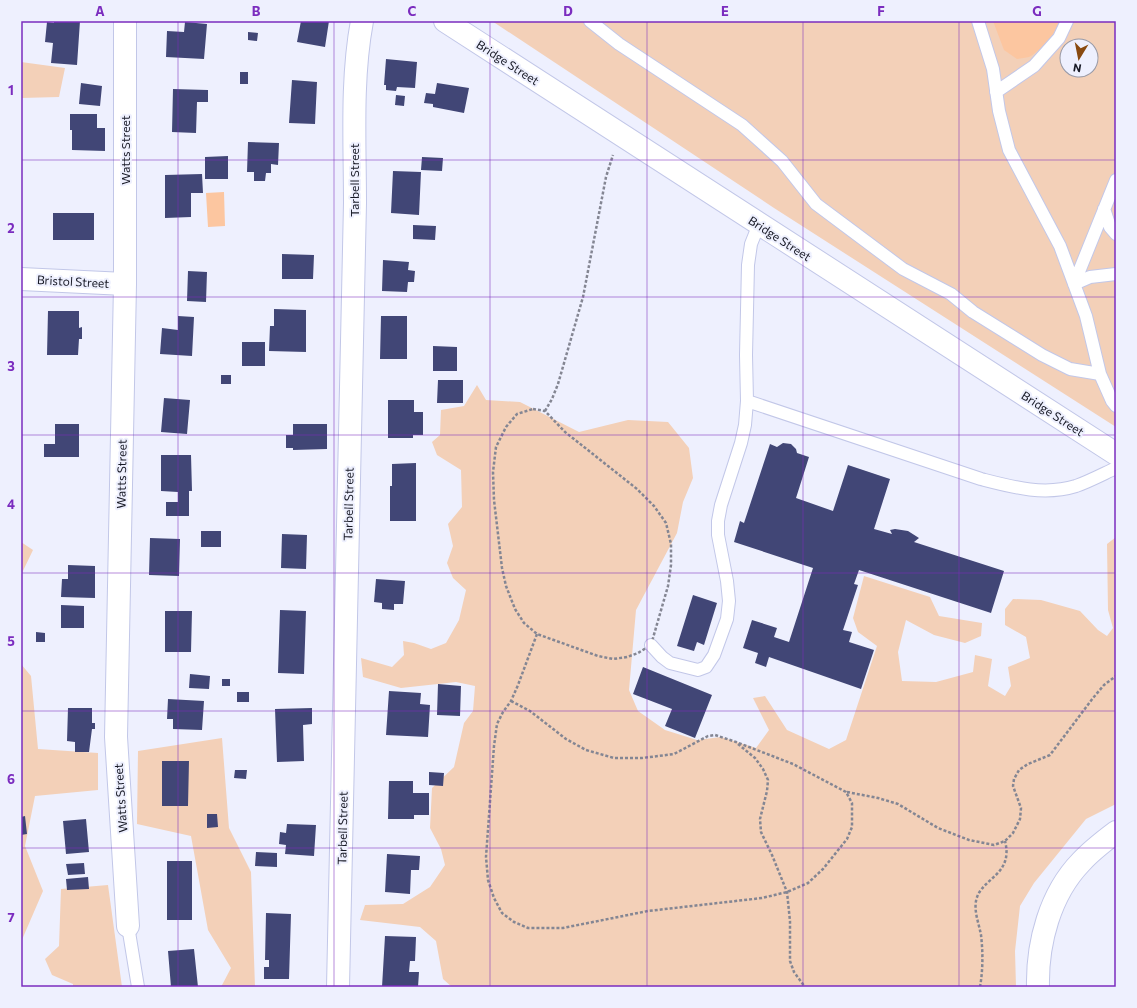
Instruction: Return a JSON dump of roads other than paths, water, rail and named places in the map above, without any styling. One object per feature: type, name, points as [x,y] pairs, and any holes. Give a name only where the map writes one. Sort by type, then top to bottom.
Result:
[{"type":"street","name":"Watts Street","points":[[125,21],[125,284],[116,737],[128,926]]},
{"type":"street","name":"Tarbell Street","points":[[338,987],[355,203],[356,61],[362,21]]},
{"type":"street","name":"Bridge Street","points":[[445,21],[1116,454]]},
{"type":"street","name":"Bristol Street","points":[[21,279],[125,284]]},
{"type":"street","points":[[1038,987],[1037,972],[1040,948],[1054,903],[1065,881],[1097,846],[1116,832]]},
{"type":"lane","points":[[590,21],[619,44],[742,125],[782,161],[816,204],[903,269],[951,294],[973,312],[1042,355],[1070,369],[1100,374]]},
{"type":"lane","points":[[978,21],[993,69],[999,111],[1009,150],[1060,246],[1086,316],[1100,374],[1112,401],[1116,406]]},
{"type":"lane","points":[[996,92],[1034,66],[1059,38],[1067,21]]},
{"type":"lane","points":[[1074,284],[1116,180]]},
{"type":"lane","points":[[1104,209],[1110,227],[1116,234]]},
{"type":"lane","points":[[651,644],[662,657],[670,663],[698,670],[706,667],[714,655],[727,619],[729,601],[727,581],[718,535],[718,521],[721,505],[741,443],[745,425],[747,401],[746,354],[748,265],[752,244],[759,224]]},
{"type":"lane","points":[[1074,284],[1090,277],[1116,274]]},
{"type":"lane","points":[[747,401],[981,479],[1011,487],[1033,490],[1056,490],[1076,486],[1116,468]]},
{"type":"lane","points":[[128,926],[138,987]]}]
